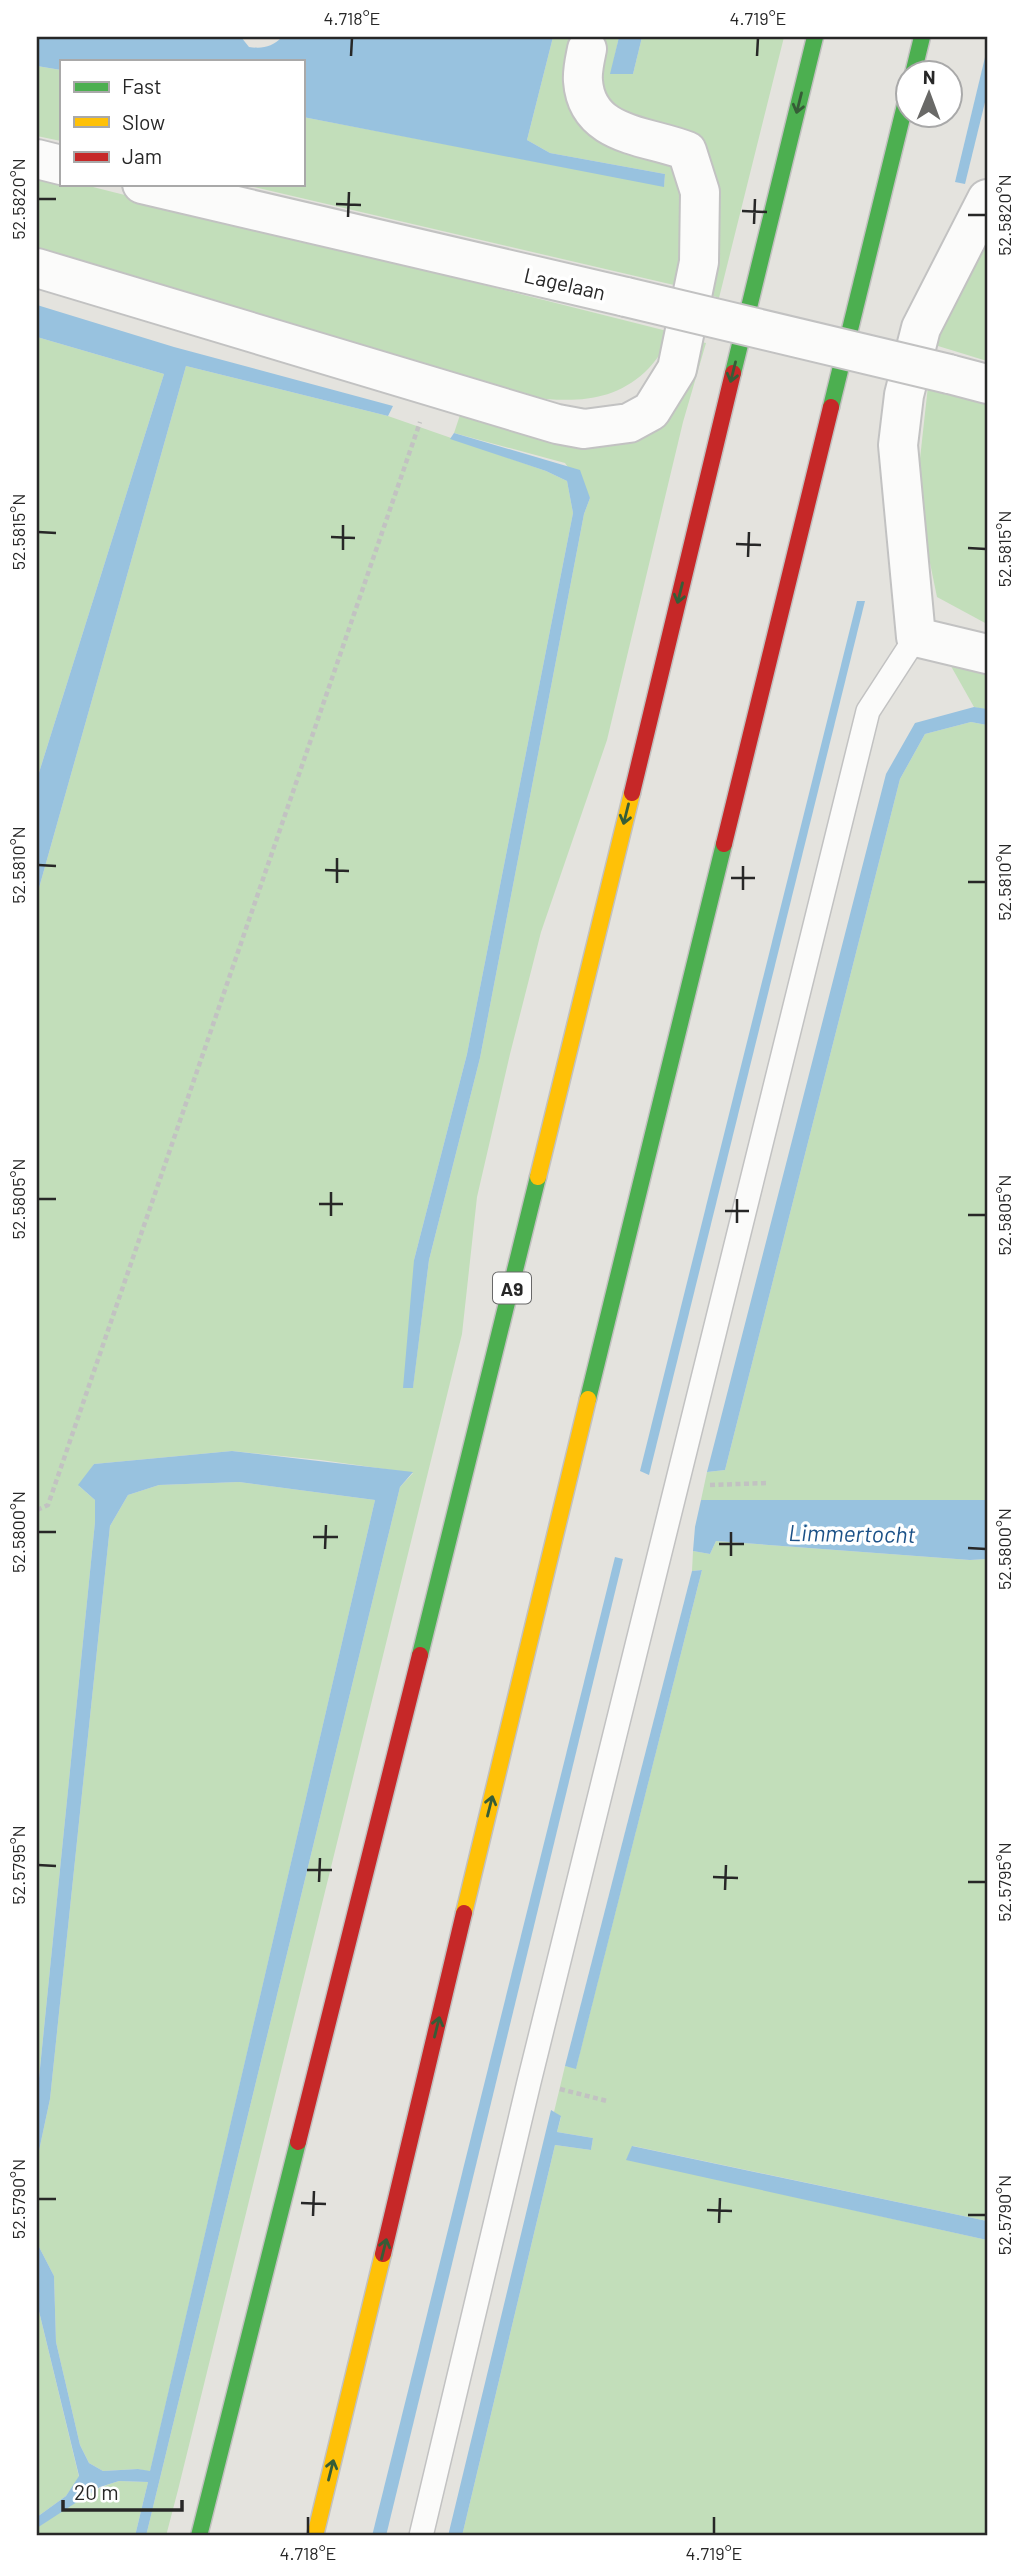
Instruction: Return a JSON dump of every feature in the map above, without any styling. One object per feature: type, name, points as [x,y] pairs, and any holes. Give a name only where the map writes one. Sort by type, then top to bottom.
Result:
[{"type":"highway","name":"A9","points":[[199,2536],[500,1337],[815,37]]},
{"type":"highway","points":[[916,60],[922,37]]},
{"type":"highway","points":[[315,2536],[589,1395],[899,130]]},
{"type":"street","points":[[37,268],[557,424],[584,429],[609,428],[629,423],[651,411],[677,369],[699,262],[700,192],[687,151],[667,143],[620,132],[600,119],[585,96],[583,78],[587,48]]},
{"type":"street","points":[[37,159],[60,165]]},
{"type":"street","name":"Lagelaan","points":[[151,186],[987,384]]},
{"type":"street","points":[[987,199],[921,328],[904,395],[898,445],[916,637],[987,654]]},
{"type":"lane","points":[[421,2536],[529,2083],[868,711],[916,637]]},
{"type":"path","points":[[37,1510],[48,1505],[432,386]]},
{"type":"path","points":[[678,1485],[768,1483]]},
{"type":"path","points":[[529,2083],[607,2101]]},
{"type":"green space","points":[[553,37],[619,37],[611,73],[633,74],[642,37],[784,37],[719,298],[704,292],[250,186],[304,186],[304,117],[664,186],[665,174],[550,153],[527,140]]},
{"type":"green space","points":[[37,66],[60,70],[60,141],[37,136]]},
{"type":"green space","points":[[37,173],[60,179],[60,186],[89,186],[675,333],[649,368],[618,390],[574,400],[526,397],[37,250]]},
{"type":"green space","points":[[987,237],[987,361],[925,342]]},
{"type":"green space","points":[[37,337],[164,374],[37,779]]},
{"type":"green space","points":[[692,340],[706,343],[683,422],[607,740],[541,932],[510,1054],[477,1197],[462,1334],[178,2490],[166,2536],[146,2536],[400,1487],[413,1473],[232,1451],[94,1464],[79,1486],[95,1500],[95,1522],[37,2098],[37,895],[186,366],[388,416],[546,471],[567,481],[573,513],[467,1054],[414,1260],[413,1387],[429,1260],[480,1058],[584,514],[590,498],[565,463],[454,433],[462,409],[634,431]]},
{"type":"green space","points":[[928,386],[987,402],[987,624],[937,597],[916,495]]},
{"type":"green space","points":[[947,659],[987,668],[987,710],[974,707]]},
{"type":"green space","points":[[971,722],[987,725],[987,1500],[701,1500],[707,1472],[725,1470],[900,779],[925,734]]},
{"type":"green space","points":[[239,1482],[375,1500],[150,2472],[138,2469],[103,2471],[89,2463],[80,2445],[56,2342],[54,2276],[37,2243],[37,2160],[50,2099],[110,1526],[128,1495],[159,1485]]},
{"type":"green space","points":[[716,1541],[970,1560],[987,1559],[987,2221],[633,2146],[627,2159],[987,2240],[987,2536],[462,2536],[555,2145],[591,2150],[593,2138],[557,2132],[561,2117],[554,2112],[565,2066],[576,2068],[702,1570],[692,1571],[693,1551],[710,1554]]},
{"type":"green space","points":[[37,2303],[79,2477],[66,2496],[37,2517]]},
{"type":"green space","points":[[119,2481],[148,2482],[135,2536],[37,2536],[37,2528],[66,2508],[86,2495]]},
{"type":"water","points":[[37,37],[241,37],[249,47],[259,48],[271,45],[282,37],[553,37],[527,140],[550,153],[665,174],[664,187],[304,117],[304,60],[60,60],[60,70],[37,66]]},
{"type":"water","points":[[619,37],[642,37],[633,74],[610,74]]},
{"type":"water","points":[[987,49],[987,94],[965,184],[955,182]]},
{"type":"water","points":[[37,305],[174,347],[393,406],[388,416],[186,366],[37,895],[37,779],[164,374],[37,337]]},
{"type":"water","points":[[454,433],[580,470],[590,498],[584,514],[480,1058],[429,1260],[413,1388],[403,1388],[414,1260],[467,1054],[573,513],[567,481],[546,471],[450,439]]},
{"type":"water","points":[[857,601],[865,601],[649,1475],[640,1471]]},
{"type":"water","points":[[974,707],[987,709],[987,725],[971,722],[925,734],[900,779],[725,1470],[707,1472],[886,774],[915,723]]},
{"type":"water","points":[[232,1451],[413,1472],[400,1487],[146,2536],[135,2536],[148,2482],[119,2481],[100,2487],[37,2528],[37,2517],[66,2496],[79,2476],[37,2303],[37,2243],[54,2276],[56,2342],[80,2445],[89,2463],[103,2471],[150,2471],[375,1500],[239,1482],[159,1485],[128,1495],[110,1526],[50,2099],[37,2160],[37,2098],[95,1522],[95,1500],[78,1485],[94,1464]]},
{"type":"water","name":"Limmertocht","points":[[701,1500],[987,1500],[987,1559],[970,1560],[716,1541],[710,1554],[693,1551]]},
{"type":"water","points":[[615,1557],[623,1559],[386,2536],[372,2536]]},
{"type":"water","points":[[702,1570],[576,2069],[565,2066],[692,1571]]},
{"type":"water","points":[[551,2110],[561,2116],[557,2132],[593,2138],[591,2150],[555,2145],[462,2536],[448,2536]]},
{"type":"water","points":[[632,2146],[987,2221],[987,2240],[626,2160]]},
{"type":"traffic: fast","points":[[733,373],[815,37]]},
{"type":"traffic: fast","points":[[916,60],[922,37]]},
{"type":"traffic: fast","points":[[831,407],[899,130]]},
{"type":"traffic: fast","points":[[588,1399],[724,844]]},
{"type":"traffic: fast","points":[[420,1655],[538,1177]]},
{"type":"traffic: fast","points":[[199,2536],[298,2142]]},
{"type":"traffic: slow","points":[[538,1177],[632,793]]},
{"type":"traffic: slow","points":[[464,1913],[588,1399]]},
{"type":"traffic: slow","points":[[315,2536],[383,2254]]},
{"type":"traffic: jam","points":[[632,793],[733,373]]},
{"type":"traffic: jam","points":[[724,844],[831,407]]},
{"type":"traffic: jam","points":[[298,2142],[420,1655]]},
{"type":"traffic: jam","points":[[383,2254],[464,1913]]}]
